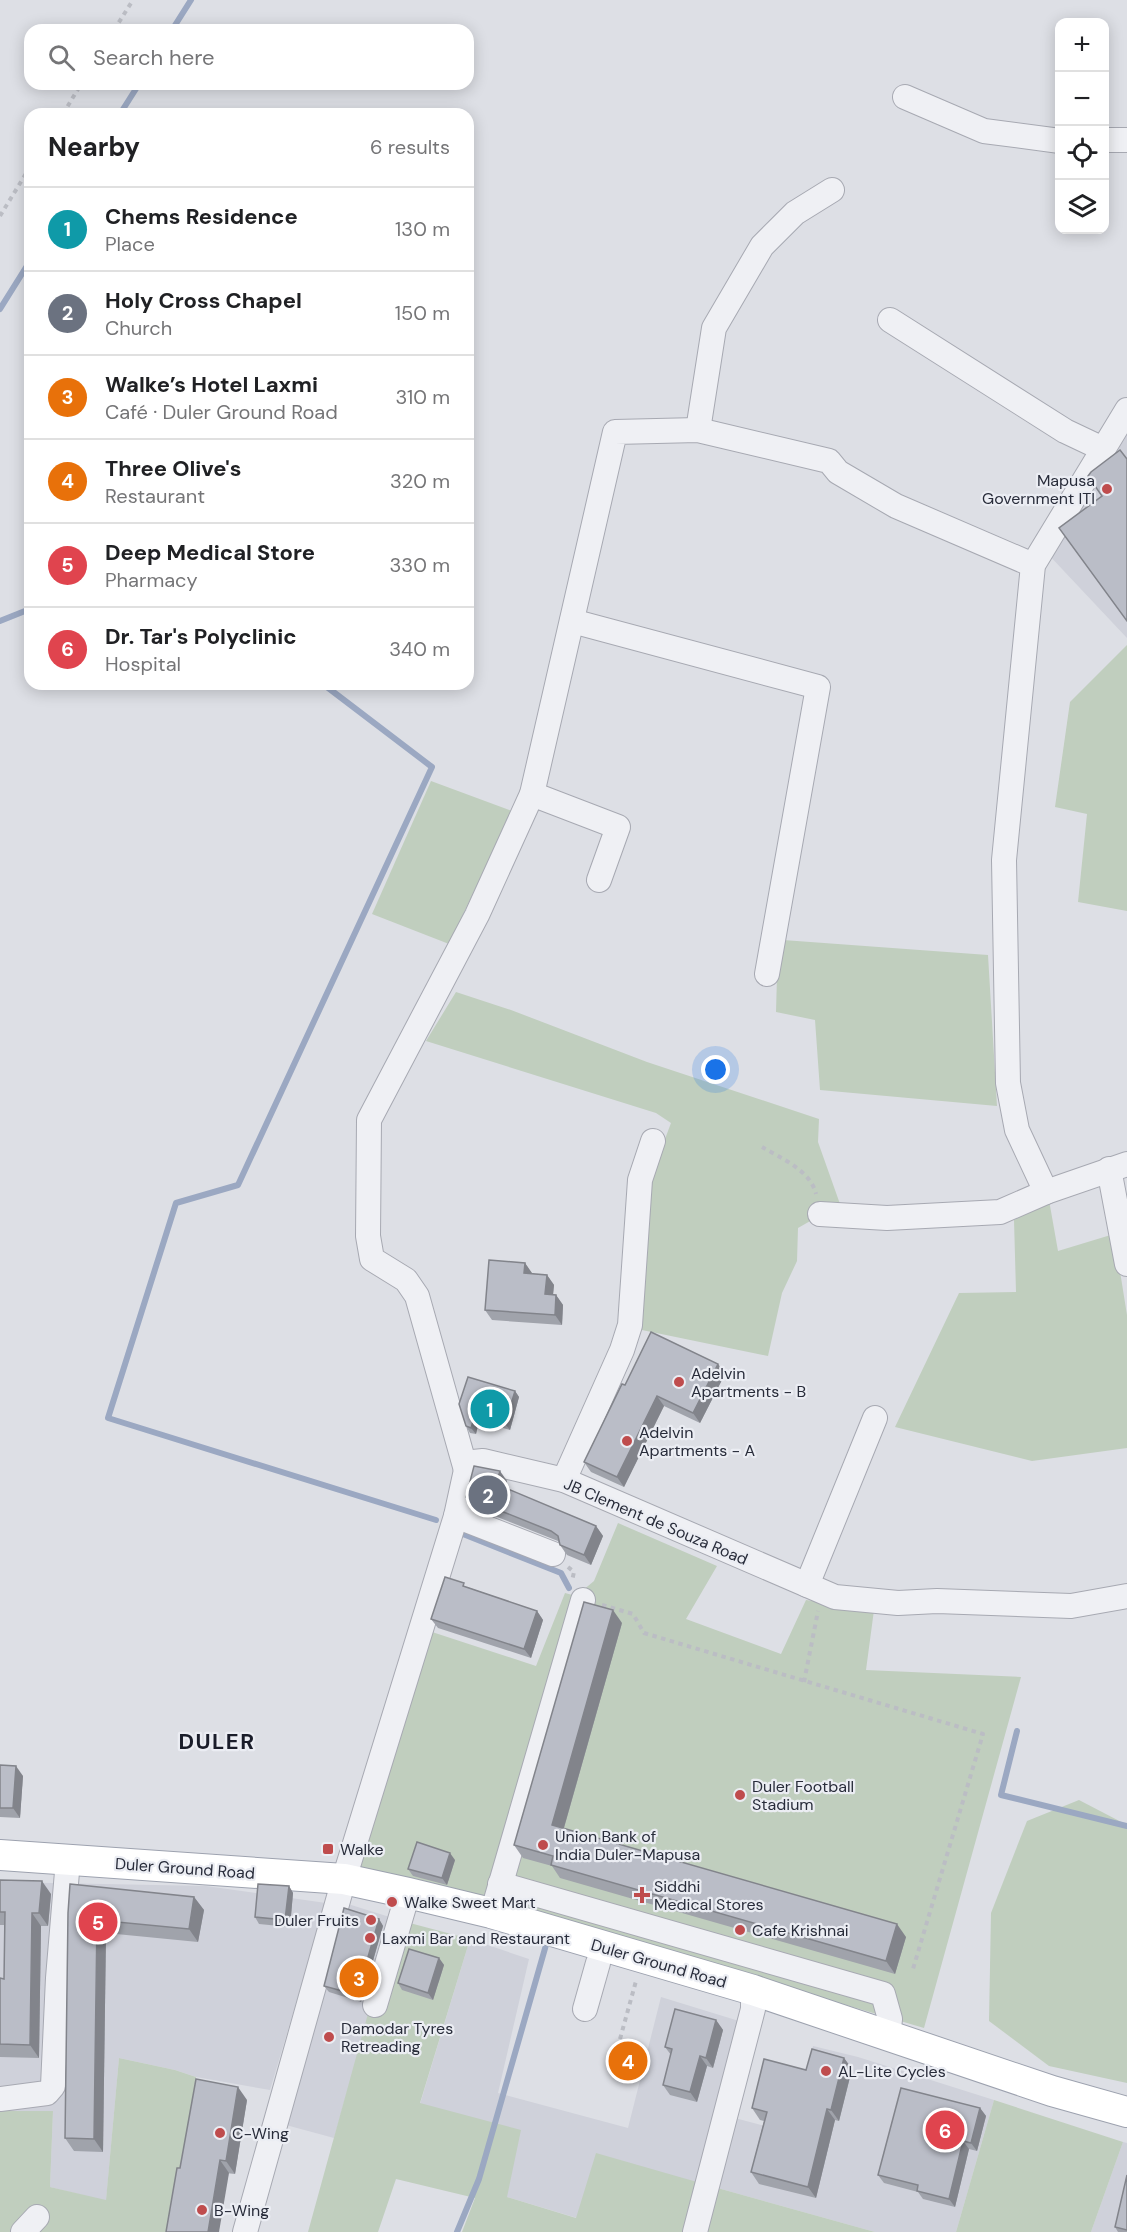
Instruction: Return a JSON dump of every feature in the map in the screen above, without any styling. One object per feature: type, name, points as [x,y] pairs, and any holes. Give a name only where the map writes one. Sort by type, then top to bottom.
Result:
[{"type":"main road","name":"Duler Ground Road","points":[[0,1855],[344,1879],[408,1893],[492,1913],[753,1990],[1073,2097],[1127,2112]]},
{"type":"street","points":[[905,97],[984,131],[1055,140]]},
{"type":"street","points":[[1109,140],[1127,140]]},
{"type":"street","points":[[698,430],[714,328],[762,246],[795,213],[832,190]]},
{"type":"street","points":[[890,320],[1065,431],[1103,449]]},
{"type":"street","points":[[1046,1192],[1017,1130],[1008,1083],[1004,860],[1033,565],[1127,410]]},
{"type":"street","points":[[244,2232],[344,1879],[456,1516],[466,1470],[417,1296],[406,1280],[372,1259],[368,1236],[369,1120],[477,915],[532,794],[615,432],[698,430],[829,460],[838,472],[896,506],[1033,565]]},
{"type":"street","points":[[572,621],[818,687],[767,974]]},
{"type":"street","points":[[532,794],[618,827],[599,880]]},
{"type":"street","points":[[564,1480],[622,1350],[630,1324],[640,1180],[653,1141]]},
{"type":"street","points":[[820,1214],[887,1218],[1000,1212],[1046,1192],[1118,1167],[1127,1264]]},
{"type":"street","points":[[807,1585],[875,1418]]},
{"type":"street","name":"JB Clement de Souza Road","points":[[466,1470],[473,1462],[483,1461],[564,1480],[835,1597],[898,1603],[969,1601],[1071,1605],[1127,1596]]},
{"type":"street","points":[[456,1516],[553,1554]]},
{"type":"street","points":[[492,1913],[583,1600]]},
{"type":"street","points":[[0,2099],[47,2094],[52,2086],[68,1860]]},
{"type":"street","points":[[500,1884],[883,1994],[890,2019],[888,2036]]},
{"type":"street","points":[[375,2005],[408,1893]]},
{"type":"street","points":[[585,2009],[598,1963]]},
{"type":"street","points":[[695,2232],[753,2009],[753,1990]]},
{"type":"path","points":[[118,24],[133,0]]},
{"type":"path","points":[[67,108],[77,90]]},
{"type":"path","points":[[0,216],[24,177]]},
{"type":"path","points":[[762,1147],[798,1168],[815,1188],[820,1214]]},
{"type":"path","points":[[553,1554],[574,1572],[572,1581],[576,1596],[633,1614],[644,1633],[983,1734],[913,1969]]},
{"type":"path","points":[[804,1682],[820,1602],[835,1597]]},
{"type":"path","points":[[620,2039],[637,1975]]},
{"type":"shaded area","name":"Mapusa Government ITI","points":[[1127,425],[1127,638],[1047,553]]},
{"type":"shaded area","points":[[0,1882],[206,1886],[326,1903],[270,2090],[196,2077],[119,2058],[106,2201],[50,2187],[53,2111],[0,2111]]},
{"type":"shaded area","points":[[348,1904],[396,1919],[334,2138],[286,2125]]},
{"type":"shaded area","points":[[470,1939],[529,1959],[498,2093],[628,2128],[661,1997],[739,2021],[697,2182],[577,2218],[507,2197],[420,2104]]},
{"type":"shaded area","points":[[813,2046],[858,2057],[994,2100],[956,2232],[875,2232],[714,2187],[731,2117],[792,2133]]},
{"type":"shaded area","points":[[1123,2142],[1127,2143],[1127,2232],[1091,2232]]},
{"type":"green space","points":[[1127,645],[1127,911],[1078,902],[1087,814],[1055,807],[1070,702]]},
{"type":"green space","points":[[431,781],[512,811],[449,944],[372,914]]},
{"type":"green space","points":[[783,940],[988,955],[997,1106],[820,1090],[815,1020],[776,1012],[777,976]]},
{"type":"green space","points":[[456,992],[511,1010],[647,1062],[819,1119],[818,1142],[840,1204],[798,1228],[797,1261],[782,1293],[768,1356],[637,1329],[650,1179],[671,1123],[656,1113],[426,1041]]},
{"type":"green space","points":[[1049,1200],[1058,1251],[1114,1234],[1127,1315],[1127,1448],[1032,1461],[895,1427],[959,1293],[1016,1292],[1014,1220]]},
{"type":"green space","name":"Duler Football Stadium","points":[[618,1523],[717,1566],[686,1619],[781,1654],[806,1600],[874,1610],[866,1670],[1021,1677],[924,2028],[475,1896],[355,1867],[429,1631],[536,1666],[565,1593],[576,1596],[594,1581]]},
{"type":"green space","points":[[1079,1800],[1127,1825],[1127,2083],[1049,2066],[989,2021],[991,1913],[1027,1821]]},
{"type":"green space","points":[[406,1922],[470,1939],[420,2103],[521,2130],[507,2197],[576,2218],[596,2153],[697,2182],[684,2232],[462,2232],[475,2198],[396,2179],[378,2232],[308,2232],[369,2010]]},
{"type":"green space","points":[[119,2058],[196,2077],[170,2232],[0,2232],[0,2111],[53,2111],[50,2187],[106,2200]]},
{"type":"green space","points":[[994,2100],[1123,2142],[1091,2232],[956,2232]]},
{"type":"green space","points":[[714,2187],[875,2232],[702,2232]]},
{"type":"building","name":"Mapusa Government ITI","points":[[1120,450],[1127,459],[1127,621],[1059,528],[1102,496],[1088,476]]},
{"type":"building","points":[[489,1260],[525,1263],[524,1273],[547,1275],[545,1294],[556,1295],[555,1315],[485,1310]]},
{"type":"building","points":[[651,1332],[718,1364],[693,1413],[657,1396],[617,1477],[584,1462],[622,1384],[625,1385]]},
{"type":"building","points":[[468,1377],[515,1391],[505,1424],[475,1415],[471,1428],[466,1426],[459,1404]]},
{"type":"building","points":[[474,1466],[500,1471],[496,1484],[596,1526],[584,1555],[560,1545],[558,1536],[551,1531],[466,1497]]},
{"type":"building","points":[[445,1577],[464,1583],[463,1586],[537,1611],[524,1649],[431,1619]]},
{"type":"building","points":[[584,1602],[613,1610],[552,1825],[897,1924],[886,1961],[551,1865],[553,1856],[514,1845]]},
{"type":"building","points":[[0,1765],[16,1766],[13,1808],[0,1808]]},
{"type":"building","points":[[417,1842],[450,1853],[442,1878],[408,1869]]},
{"type":"building","points":[[0,1880],[42,1881],[39,1913],[32,1913],[30,2045],[0,2044],[0,1978],[4,1979],[5,1912],[0,1912]]},
{"type":"building","points":[[70,1884],[194,1897],[189,1929],[97,1920],[94,2139],[65,2138]]},
{"type":"building","points":[[258,1884],[289,1886],[285,1920],[255,1917]]},
{"type":"building","points":[[344,1908],[379,1919],[357,1995],[324,1986]]},
{"type":"building","points":[[409,1949],[439,1958],[428,1993],[398,1983]]},
{"type":"building","points":[[675,2009],[716,2020],[706,2058],[700,2056],[690,2092],[663,2085],[672,2049],[665,2047]]},
{"type":"building","points":[[812,2049],[844,2058],[831,2110],[827,2109],[808,2187],[751,2172],[767,2112],[752,2108],[764,2059],[806,2070]]},
{"type":"building","points":[[196,2079],[238,2087],[226,2161],[220,2160],[208,2232],[166,2232],[177,2168],[180,2168]]},
{"type":"building","points":[[901,2088],[980,2108],[971,2143],[963,2141],[949,2199],[917,2191],[918,2185],[878,2175]]},
{"type":"building","points":[[1127,2175],[1127,2230],[1115,2227]]},
{"type":"waterway","points":[[176,24],[191,0]]},
{"type":"waterway","points":[[124,108],[135,90]]},
{"type":"waterway","points":[[0,309],[24,271]]},
{"type":"waterway","points":[[0,621],[24,611]]},
{"type":"waterway","points":[[331,690],[432,767],[238,1185],[176,1203],[108,1418],[436,1520]]},
{"type":"waterway","points":[[463,1534],[561,1573],[569,1588]]},
{"type":"waterway","points":[[1017,1731],[1001,1795],[1127,1826]]},
{"type":"waterway","points":[[457,2232],[479,2179],[548,1938]]},
{"type":"place","name":"Mapusa Government ITI","points":[[1107,489]]},
{"type":"place","name":"Adelvin Apartments - B","points":[[679,1382]]},
{"type":"place","name":"Chems Residence","points":[[490,1409]]},
{"type":"place","name":"Adelvin Apartments - A","points":[[627,1441]]},
{"type":"place","name":"Holy Cross Chapel","points":[[488,1495]]},
{"type":"place","name":"Duler Football Stadium","points":[[740,1795]]},
{"type":"place","name":"Union Bank of India Duler-Mapusa","points":[[543,1845]]},
{"type":"place","name":"Walke","points":[[328,1849]]},
{"type":"place","name":"Siddhi Medical Stores","points":[[642,1895]]},
{"type":"place","name":"Walke Sweet Mart","points":[[392,1902]]},
{"type":"place","name":"Duler Fruits","points":[[371,1920]]},
{"type":"place","name":"Deep Medical Store","points":[[98,1922]]},
{"type":"place","name":"Cafe Krishnai","points":[[740,1930]]},
{"type":"place","name":"Laxmi Bar and Restaurant","points":[[370,1938]]},
{"type":"place","name":"Walke’s Hotel Laxmi","points":[[359,1978]]},
{"type":"place","name":"Damodar Tyres Retreading","points":[[329,2037]]},
{"type":"place","name":"Three Olive's","points":[[628,2061]]},
{"type":"place","name":"AL-Lite Cycles","points":[[826,2071]]},
{"type":"place","name":"Dr. Tar's Polyclinic","points":[[945,2130]]},
{"type":"place","name":"C-Wing","points":[[220,2133]]},
{"type":"place","name":"B-Wing","points":[[202,2210]]},
{"type":"district","name":"DULER","points":[[217,1741]]}]
